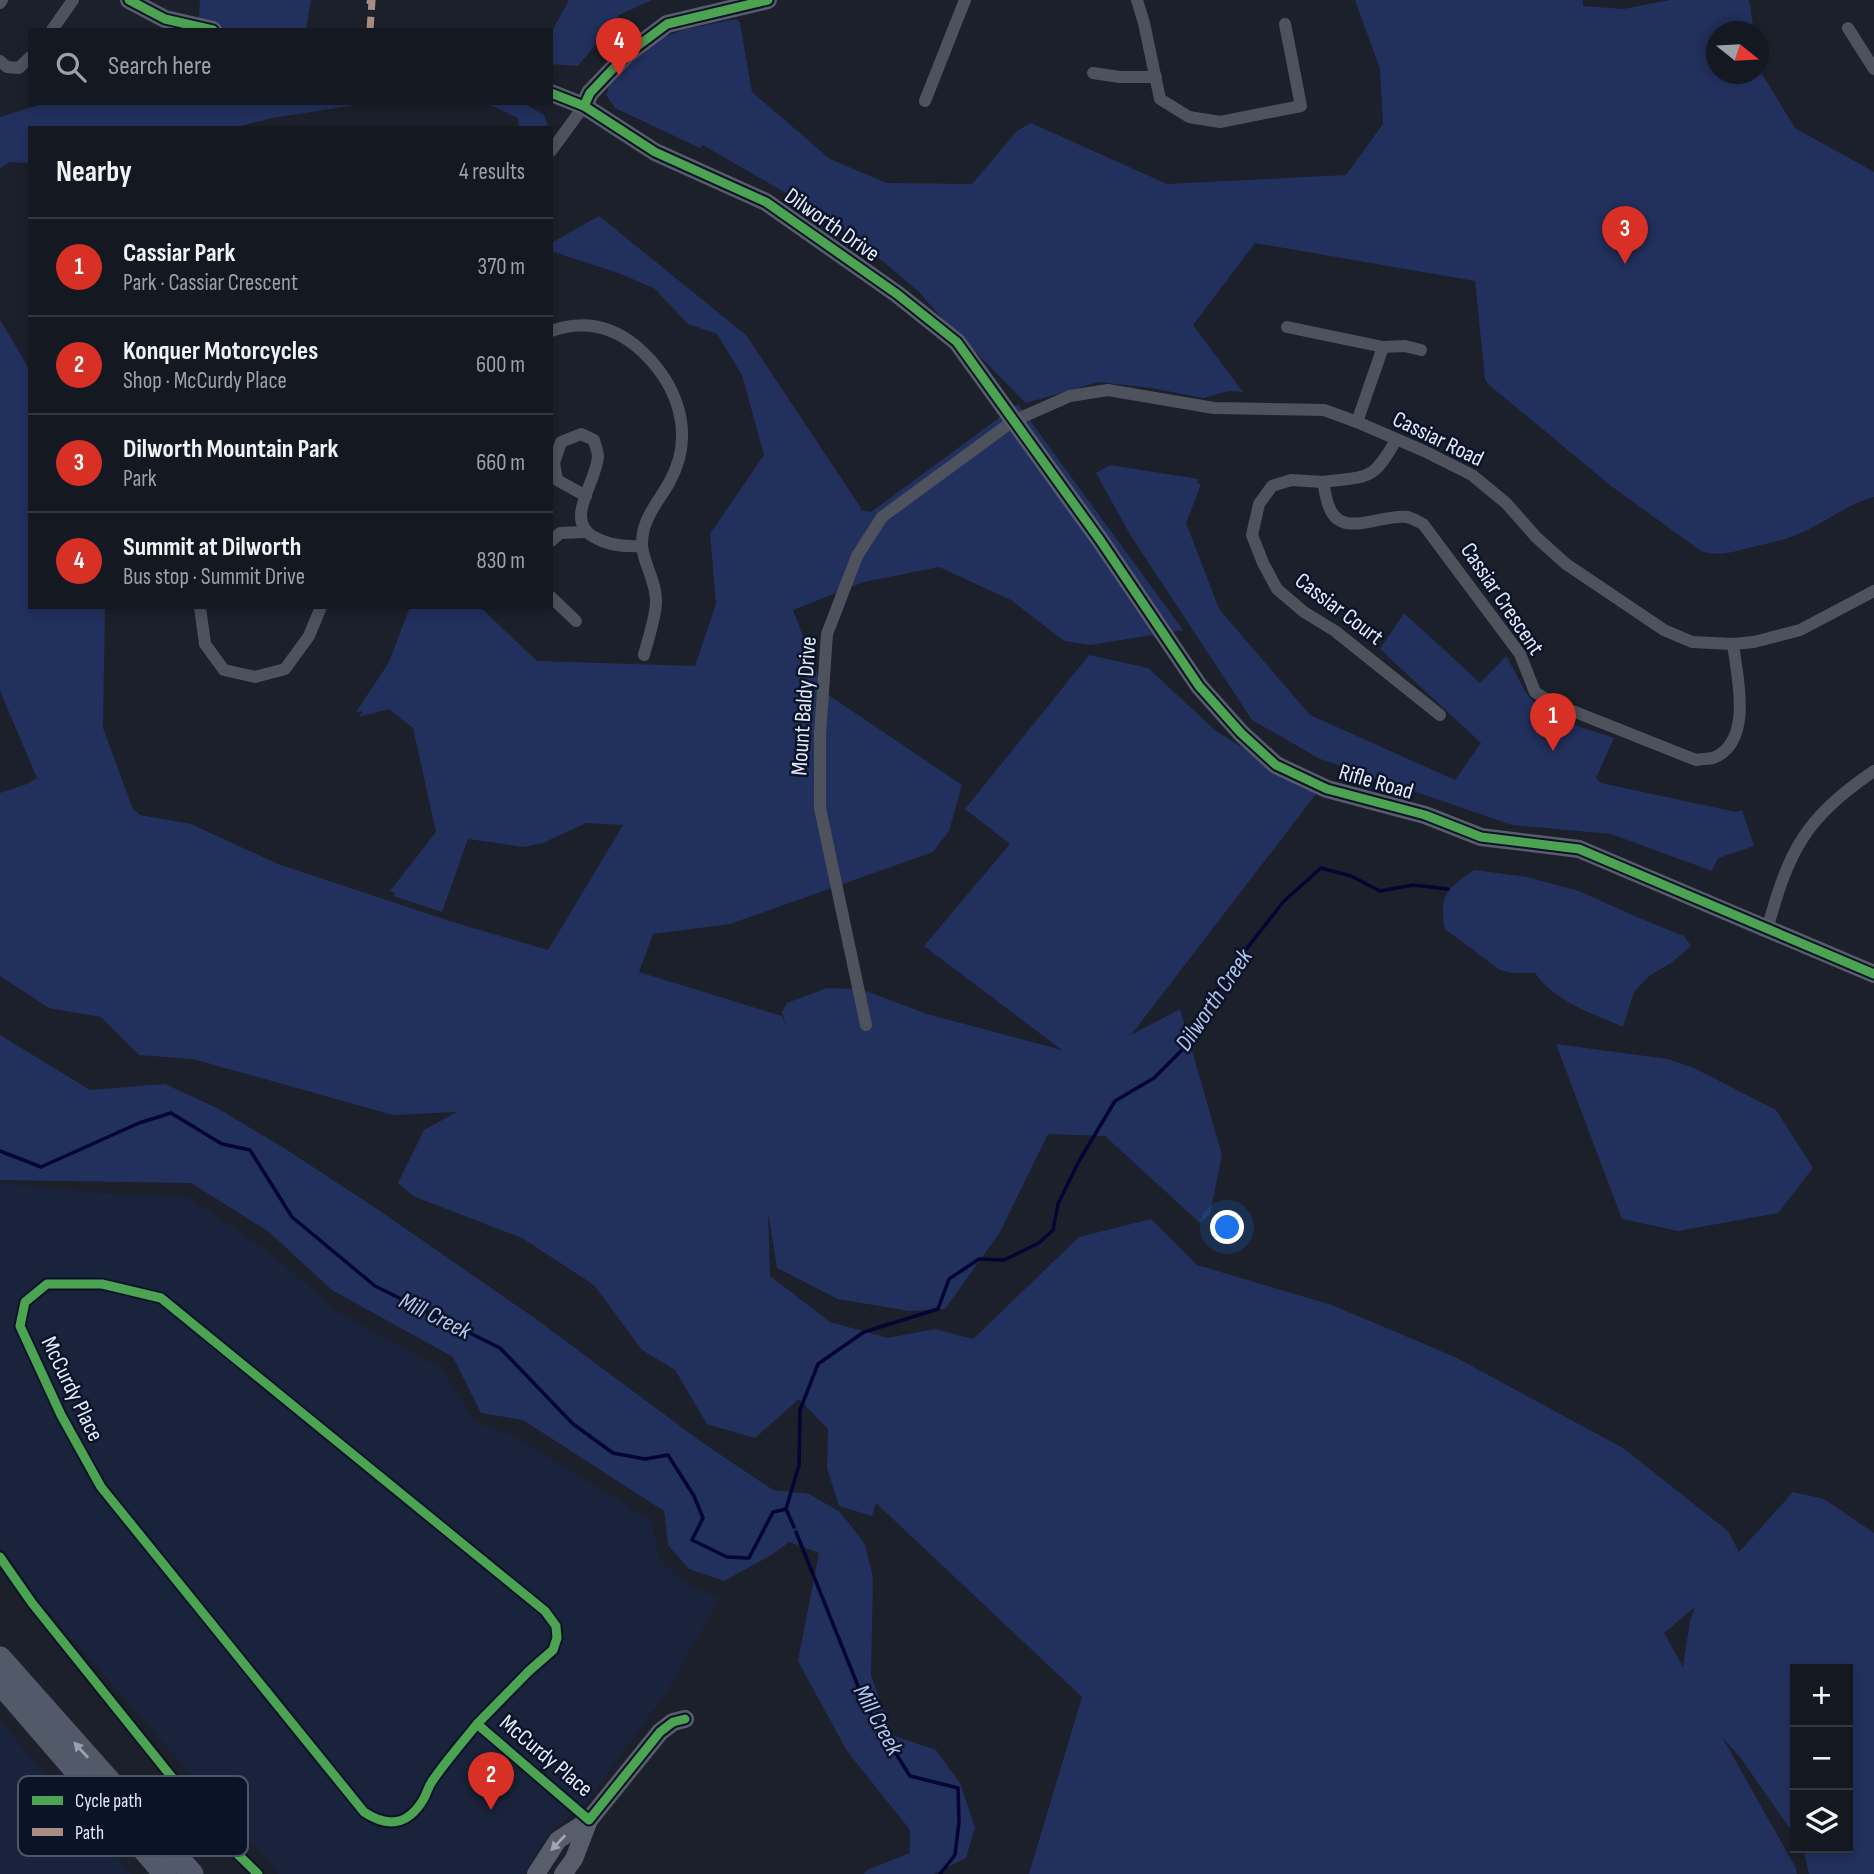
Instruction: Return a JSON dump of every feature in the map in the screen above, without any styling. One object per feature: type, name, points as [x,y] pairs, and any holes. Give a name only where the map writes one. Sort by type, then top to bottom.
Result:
[{"type":"highway","points":[[0,1658],[105,1776]]},
{"type":"highway","points":[[0,1683],[80,1776]]},
{"type":"highway","points":[[149,1856],[165,1874]]},
{"type":"highway","points":[[176,1856],[192,1874]]},
{"type":"street","points":[[53,28],[74,0]]},
{"type":"street","points":[[129,0],[165,19],[204,28]]},
{"type":"street","points":[[553,149],[584,106],[590,93],[627,54],[667,24],[768,0]]},
{"type":"street","points":[[925,101],[965,0]]},
{"type":"street","points":[[1137,0],[1160,99],[1189,117],[1220,122],[1301,106],[1285,24]]},
{"type":"street","points":[[1848,28],[1874,69]]},
{"type":"street","points":[[0,61],[7,67],[19,68],[28,59]]},
{"type":"street","points":[[1093,73],[1119,78],[1156,77]]},
{"type":"street","name":"Dilworth Drive","points":[[553,94],[584,106],[655,152],[766,202],[897,294],[957,342],[1013,421]]},
{"type":"street","points":[[553,331],[582,324],[602,327],[638,348],[653,361],[670,384],[681,418],[681,446],[670,481],[647,516],[642,546],[656,603],[644,655]]},
{"type":"street","points":[[1287,327],[1383,347],[1405,346],[1420,350]]},
{"type":"street","points":[[1357,422],[1383,347]]},
{"type":"street","name":"Cassiar Road","points":[[1013,421],[1070,396],[1108,390],[1214,408],[1324,411],[1357,422],[1472,475],[1506,503],[1536,537],[1566,564],[1664,629],[1692,642],[1754,642],[1800,630],[1874,591]]},
{"type":"street","name":"Rifle Road","points":[[1013,421],[1100,540],[1199,686],[1241,733],[1276,765],[1327,789],[1425,815],[1481,836],[1579,849],[1874,974]]},
{"type":"street","name":"Mount Baldy Drive","points":[[866,1025],[820,807],[820,734],[827,634],[857,556],[882,517],[1013,421]]},
{"type":"street","points":[[585,533],[579,518],[586,496],[598,456],[594,440],[581,434],[561,442],[554,463],[557,480],[586,496]]},
{"type":"street","points":[[1323,482],[1368,476],[1382,464],[1396,440]]},
{"type":"street","name":"Cassiar Court","points":[[1323,482],[1291,480],[1272,486],[1259,504],[1252,535],[1263,563],[1277,589],[1286,597],[1335,631],[1440,715]]},
{"type":"street","name":"Cassiar Crescent","points":[[1323,482],[1330,509],[1339,521],[1353,524],[1385,517],[1409,517],[1423,524],[1520,654],[1535,692],[1550,702],[1696,760],[1713,758],[1720,753],[1737,730],[1741,712],[1733,644]]},
{"type":"street","points":[[553,539],[560,533],[585,533],[601,542],[621,547],[642,546]]},
{"type":"street","points":[[553,599],[576,621]]},
{"type":"street","points":[[200,609],[205,644],[225,670],[255,677],[285,669],[309,636],[320,609]]},
{"type":"street","points":[[1768,930],[1779,886],[1793,851],[1815,819],[1849,788],[1874,771]]},
{"type":"street","name":"McCurdy Place","points":[[47,1284],[102,1284],[160,1298],[545,1611],[556,1626],[557,1638],[553,1650],[477,1724],[431,1783],[416,1811],[408,1818],[398,1823],[385,1822],[364,1812],[101,1487],[61,1415],[20,1326],[25,1302],[47,1284]]},
{"type":"street","points":[[563,1874],[574,1859],[589,1820],[660,1732],[673,1722],[685,1719]]},
{"type":"street","name":"McCurdy Place","points":[[477,1724],[589,1820]]},
{"type":"street","points":[[536,1874],[558,1840],[589,1820]]},
{"type":"shaded area","points":[[200,0],[311,0],[306,28],[198,27]]},
{"type":"shaded area","points":[[569,0],[652,0],[619,15],[578,66],[553,64],[553,29]]},
{"type":"shaded area","points":[[1355,0],[1583,0],[1583,6],[1623,9],[1670,0],[1749,0],[1752,21],[1706,21],[1706,84],[1768,84],[1795,128],[1874,172],[1874,497],[1854,504],[1789,538],[1725,553],[1701,551],[1611,486],[1488,384],[1485,379],[1475,281],[1255,243],[1193,325],[1243,392],[1229,391],[1203,398],[1099,382],[1026,403],[918,291],[866,247],[801,202],[703,145],[700,148],[615,108],[606,95],[622,66],[664,37],[686,29],[737,19],[740,23],[752,92],[830,159],[887,183],[972,184],[1017,131],[1031,123],[1167,184],[1346,175],[1383,124],[1380,69]]},
{"type":"shaded area","points":[[39,105],[356,105],[272,118],[241,126],[28,126],[28,163],[9,162],[0,169],[0,117]]},
{"type":"shaded area","points":[[489,105],[526,105],[544,115],[548,126],[519,126],[518,118]]},
{"type":"shaded area","points":[[599,216],[746,335],[860,510],[871,512],[1018,404],[1183,630],[1090,645],[1064,641],[1011,600],[939,567],[864,582],[793,610],[824,692],[962,785],[949,831],[933,852],[730,924],[653,934],[639,972],[782,1016],[788,1030],[782,1012],[787,1003],[827,988],[861,989],[927,1014],[1062,1050],[924,946],[1010,844],[965,809],[1089,655],[1148,668],[1216,731],[1316,794],[1131,1035],[1180,1009],[1222,1155],[1210,1214],[1200,1223],[1105,1136],[1048,1134],[1000,1232],[945,1309],[909,1311],[838,1299],[777,1268],[768,1212],[770,1276],[830,1322],[888,1338],[935,1329],[973,1339],[1079,1237],[1151,1219],[1197,1265],[1332,1305],[1455,1357],[1623,1448],[1728,1531],[1739,1552],[1793,1492],[1824,1499],[1874,1533],[1874,1874],[1809,1874],[1804,1853],[1853,1853],[1853,1664],[1790,1664],[1790,1829],[1740,1757],[1722,1737],[1797,1874],[1029,1874],[1082,1697],[876,1503],[872,1516],[839,1506],[827,1468],[828,1429],[799,1399],[755,1438],[707,1424],[675,1370],[642,1350],[594,1285],[522,1238],[413,1196],[398,1183],[424,1130],[457,1112],[393,1115],[193,1059],[139,1055],[101,1017],[49,1008],[0,976],[0,793],[37,778],[0,691],[0,320],[28,369],[28,609],[105,609],[103,728],[133,809],[140,815],[191,824],[278,864],[456,923],[548,950],[623,825],[586,823],[543,843],[523,847],[468,839],[442,912],[393,896],[395,893],[390,891],[436,832],[413,728],[389,709],[359,717],[363,711],[356,712],[388,664],[409,609],[482,609],[537,661],[695,666],[716,604],[710,534],[764,455],[742,375],[717,334],[688,324],[655,289],[621,274],[553,252],[553,242]],"holes":[[[1695,1607],[1690,1621],[1683,1667],[1664,1633]]]},
{"type":"shaded area","points":[[1110,465],[1198,479],[1197,483],[1201,484],[1186,523],[1219,609],[1310,715],[1455,780],[1481,743],[1380,649],[1404,613],[1480,683],[1506,656],[1527,694],[1544,710],[1567,722],[1614,738],[1596,778],[1601,783],[1736,812],[1742,810],[1754,846],[1718,858],[1712,871],[1611,834],[1512,825],[1320,759],[1252,720],[1131,536],[1096,473]]},
{"type":"shaded area","points":[[1474,870],[1527,877],[1579,891],[1684,936],[1691,946],[1671,963],[1649,976],[1634,992],[1623,1027],[1563,999],[1535,973],[1500,970],[1445,929],[1444,900],[1458,882]]},
{"type":"shaded area","points":[[0,1035],[90,1090],[165,1084],[217,1108],[377,1209],[536,1319],[700,1441],[773,1490],[809,1494],[840,1512],[865,1544],[873,1578],[871,1675],[892,1735],[936,1750],[960,1783],[975,1828],[966,1858],[933,1874],[864,1874],[867,1870],[910,1853],[910,1830],[847,1751],[798,1661],[819,1553],[789,1542],[724,1581],[689,1569],[668,1545],[664,1511],[523,1420],[481,1413],[453,1357],[332,1290],[269,1232],[191,1183],[0,1180]]},
{"type":"shaded area","points":[[1556,1044],[1668,1059],[1694,1068],[1776,1110],[1813,1168],[1778,1213],[1678,1231],[1622,1219]]},
{"type":"shaded area","points":[[0,1183],[111,1194],[187,1197],[269,1252],[338,1312],[442,1369],[475,1422],[512,1435],[651,1520],[660,1560],[684,1582],[719,1599],[668,1690],[586,1803],[550,1832],[524,1874],[279,1874],[248,1839],[248,1776],[193,1776],[45,1608],[0,1547]]},
{"type":"shaded area","points":[[0,1721],[47,1776],[18,1776],[18,1856],[116,1856],[131,1874],[0,1874]]},
{"type":"waterway","name":"Dilworth Creek","points":[[786,1509],[799,1465],[800,1410],[818,1364],[864,1332],[938,1309],[949,1279],[979,1259],[1004,1260],[1039,1243],[1053,1230],[1058,1204],[1079,1161],[1115,1101],[1154,1078],[1182,1050],[1208,1003],[1284,901],[1321,868],[1351,876],[1380,891],[1413,885],[1448,889]]},
{"type":"waterway","name":"Mill Creek","points":[[0,1151],[41,1167],[139,1123],[171,1113],[222,1144],[250,1150],[292,1217],[375,1286],[500,1348],[573,1424],[613,1453],[645,1459],[668,1455],[694,1496],[703,1518],[692,1540],[727,1557],[749,1558],[773,1512],[786,1509],[794,1527]]},
{"type":"waterway","name":"Mill Creek","points":[[796,1532],[866,1706],[910,1776],[958,1788],[959,1822],[955,1855],[940,1874]]},
{"type":"marked path","points":[[367,0],[372,1],[370,28]]},
{"type":"cycle path","points":[[129,0],[165,19],[204,28]]},
{"type":"cycle path","points":[[584,106],[590,93],[627,54],[667,24],[768,0]]},
{"type":"cycle path","points":[[553,94],[584,106],[655,152],[766,202],[897,294],[957,342],[1100,540],[1199,686],[1241,733],[1276,765],[1327,789],[1425,815],[1481,837],[1579,849],[1874,974]]},
{"type":"cycle path","points":[[477,1724],[438,1773],[411,1815],[389,1822],[364,1812],[101,1487],[61,1415],[20,1326],[25,1302],[47,1284],[102,1284],[161,1298],[545,1611],[556,1626],[557,1638],[553,1650],[477,1724],[589,1820],[660,1732],[673,1722],[685,1719]]},
{"type":"cycle path","points":[[0,1557],[32,1603],[171,1776]]},
{"type":"cycle path","points":[[240,1856],[258,1874]]},
{"type":"place","name":"Summit at Dilworth","points":[[619,76]]},
{"type":"place","name":"Dilworth Mountain Park","points":[[1625,264]]},
{"type":"place","name":"Cassiar Park","points":[[1553,751]]},
{"type":"place","name":"Konquer Motorcycles","points":[[491,1810]]}]
